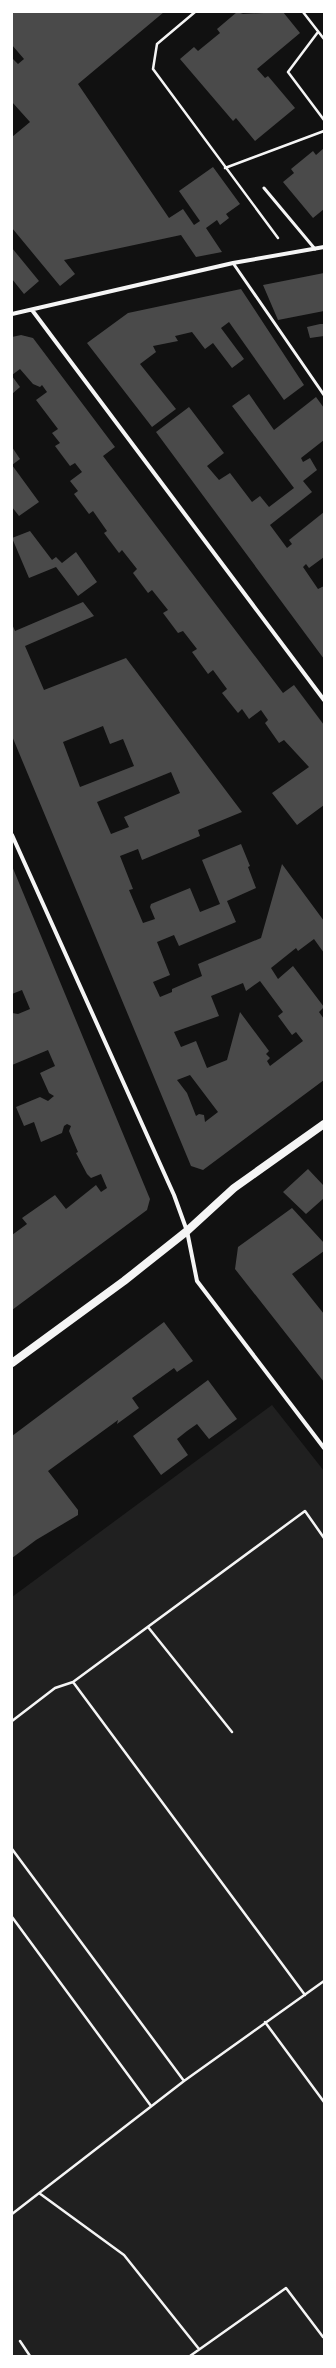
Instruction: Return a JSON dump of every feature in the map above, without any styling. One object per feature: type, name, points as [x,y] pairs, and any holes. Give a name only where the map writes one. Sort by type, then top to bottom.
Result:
[{"type":"main road","points":[[12,1363],[124,1281],[187,1231],[234,1188],[324,1124]]},
{"type":"street","points":[[12,314],[233,263],[324,247]]},
{"type":"street","points":[[32,310],[324,700]]},
{"type":"street","points":[[12,835],[166,1175],[187,1231],[196,1281],[324,1448]]},
{"type":"lane","points":[[264,188],[315,249]]},
{"type":"lane","points":[[233,263],[324,395]]},
{"type":"path","points":[[195,12],[157,44],[153,69],[224,168],[289,253]]},
{"type":"path","points":[[303,12],[324,39]]},
{"type":"path","points":[[318,32],[288,72],[324,120]]},
{"type":"path","points":[[224,168],[324,131]]},
{"type":"path","points":[[12,1721],[56,1688],[74,1682],[305,1511],[324,1538]]},
{"type":"path","points":[[148,1627],[232,1732]]},
{"type":"path","points":[[74,1682],[305,1995]]},
{"type":"path","points":[[12,1849],[184,2081]]},
{"type":"path","points":[[12,1917],[151,2106]]},
{"type":"path","points":[[12,2214],[184,2081],[324,1981]]},
{"type":"path","points":[[265,2022],[324,2102]]},
{"type":"path","points":[[39,2193],[124,2255],[199,2349]]},
{"type":"path","points":[[190,2356],[286,2288],[323,2337]]},
{"type":"path","points":[[20,2341],[30,2356]]},
{"type":"shaded area","points":[[272,1405],[324,1471],[324,2356],[12,2356],[12,1597]]},
{"type":"building","points":[[12,12],[164,12],[78,84],[169,218],[183,209],[194,225],[200,221],[179,191],[213,167],[240,204],[226,214],[229,218],[220,225],[217,220],[206,228],[222,252],[196,257],[181,235],[64,260],[75,274],[60,286],[12,228],[12,137],[30,122],[12,102],[12,58],[18,64],[24,59],[12,45]]},
{"type":"building","points":[[237,12],[243,14],[283,12],[300,33],[257,69],[265,78],[268,76],[295,108],[255,141],[236,118],[233,121],[180,59],[194,47],[198,51],[220,33],[217,29]]},
{"type":"building","points":[[324,148],[324,209],[313,218],[283,182],[294,173],[291,169],[313,151],[316,155]]},
{"type":"building","points":[[12,248],[39,281],[24,294],[12,279]]},
{"type":"building","points":[[324,273],[324,311],[278,320],[263,285]]},
{"type":"building","points":[[241,289],[304,385],[284,400],[229,322],[221,328],[244,359],[232,368],[213,343],[205,349],[192,332],[175,336],[178,341],[153,346],[156,352],[140,364],[176,409],[152,427],[87,343],[128,313]]},
{"type":"building","points":[[324,324],[324,336],[310,338],[307,327]]},
{"type":"building","points":[[21,335],[33,338],[115,447],[103,456],[283,693],[294,685],[324,725],[324,805],[297,825],[272,793],[309,767],[284,740],[279,743],[265,723],[268,720],[261,710],[249,719],[242,709],[238,713],[222,693],[227,689],[213,670],[208,674],[192,652],[197,649],[183,631],[178,633],[163,613],[168,610],[152,590],[148,593],[133,573],[137,569],[122,550],[119,553],[104,533],[107,531],[93,511],[89,514],[74,494],[78,491],[70,481],[82,472],[75,463],[70,466],[55,446],[60,443],[52,433],[58,429],[36,400],[47,392],[42,385],[40,387],[33,384],[20,369],[12,375],[12,337]]},
{"type":"building","points":[[12,376],[20,387],[12,394]]},
{"type":"building","points":[[249,394],[274,430],[316,397],[324,408],[324,440],[301,458],[303,462],[310,458],[317,470],[303,481],[312,492],[270,525],[287,548],[292,544],[289,540],[324,512],[324,557],[309,568],[306,564],[303,567],[318,589],[324,586],[324,659],[156,432],[189,407],[224,453],[207,466],[219,480],[230,473],[252,502],[260,496],[269,507],[294,488],[232,406]]},
{"type":"building","points":[[12,447],[20,459],[12,465]]},
{"type":"building","points":[[12,465],[39,502],[19,516],[12,507]]},
{"type":"building","points":[[30,531],[52,560],[56,557],[62,563],[76,552],[97,582],[78,596],[56,567],[29,578],[12,538]]},
{"type":"building","points":[[83,602],[94,616],[25,646],[44,690],[126,658],[242,812],[198,830],[200,836],[142,860],[138,849],[120,856],[133,889],[129,890],[143,923],[155,919],[150,907],[151,904],[190,888],[200,912],[220,904],[202,860],[241,844],[250,866],[248,867],[256,888],[227,901],[236,922],[179,946],[174,935],[157,942],[170,975],[153,982],[160,997],[172,992],[172,989],[202,976],[198,964],[261,938],[282,864],[324,921],[324,953],[314,939],[298,951],[296,948],[271,968],[278,979],[293,966],[324,1007],[319,1012],[324,1019],[324,1080],[203,1170],[191,1166],[12,736],[12,624],[15,631]],"holes":[[[103,726],[110,744],[123,739],[134,766],[80,787],[63,742]],[[171,772],[180,793],[124,817],[129,827],[111,834],[97,802]],[[260,981],[283,1012],[278,1016],[292,1035],[296,1032],[303,1041],[270,1066],[267,1061],[270,1058],[266,1054],[269,1051],[240,1012],[227,1060],[207,1068],[196,1041],[181,1047],[174,1032],[219,1016],[211,996],[243,983],[246,991]],[[190,1075],[218,1112],[205,1122],[204,1115],[199,1114],[196,1116],[187,1093],[177,1080]]]},
{"type":"building","points":[[12,866],[150,1199],[147,1210],[12,1310],[12,1235],[27,1224],[22,1218],[55,1195],[66,1209],[96,1185],[101,1192],[107,1188],[101,1174],[91,1178],[87,1174],[76,1153],[78,1152],[69,1131],[71,1126],[67,1124],[64,1126],[62,1133],[41,1142],[34,1122],[24,1126],[16,1107],[40,1097],[48,1101],[54,1096],[49,1093],[40,1073],[55,1066],[48,1050],[12,1065],[12,1013],[18,1014],[30,1009],[22,990],[12,994]]},
{"type":"building","points":[[308,1169],[324,1186],[324,1198],[306,1214],[283,1192]]},
{"type":"building","points":[[292,1208],[324,1243],[324,1251],[292,1274],[324,1314],[324,1382],[235,1269],[238,1247]]},
{"type":"building","points":[[164,1322],[193,1361],[177,1372],[174,1368],[132,1398],[139,1408],[117,1424],[118,1420],[48,1471],[78,1510],[78,1515],[36,1540],[12,1558],[12,1436]]},
{"type":"building","points":[[208,1380],[237,1419],[209,1439],[197,1424],[187,1431],[177,1439],[188,1455],[161,1475],[133,1436]]}]
